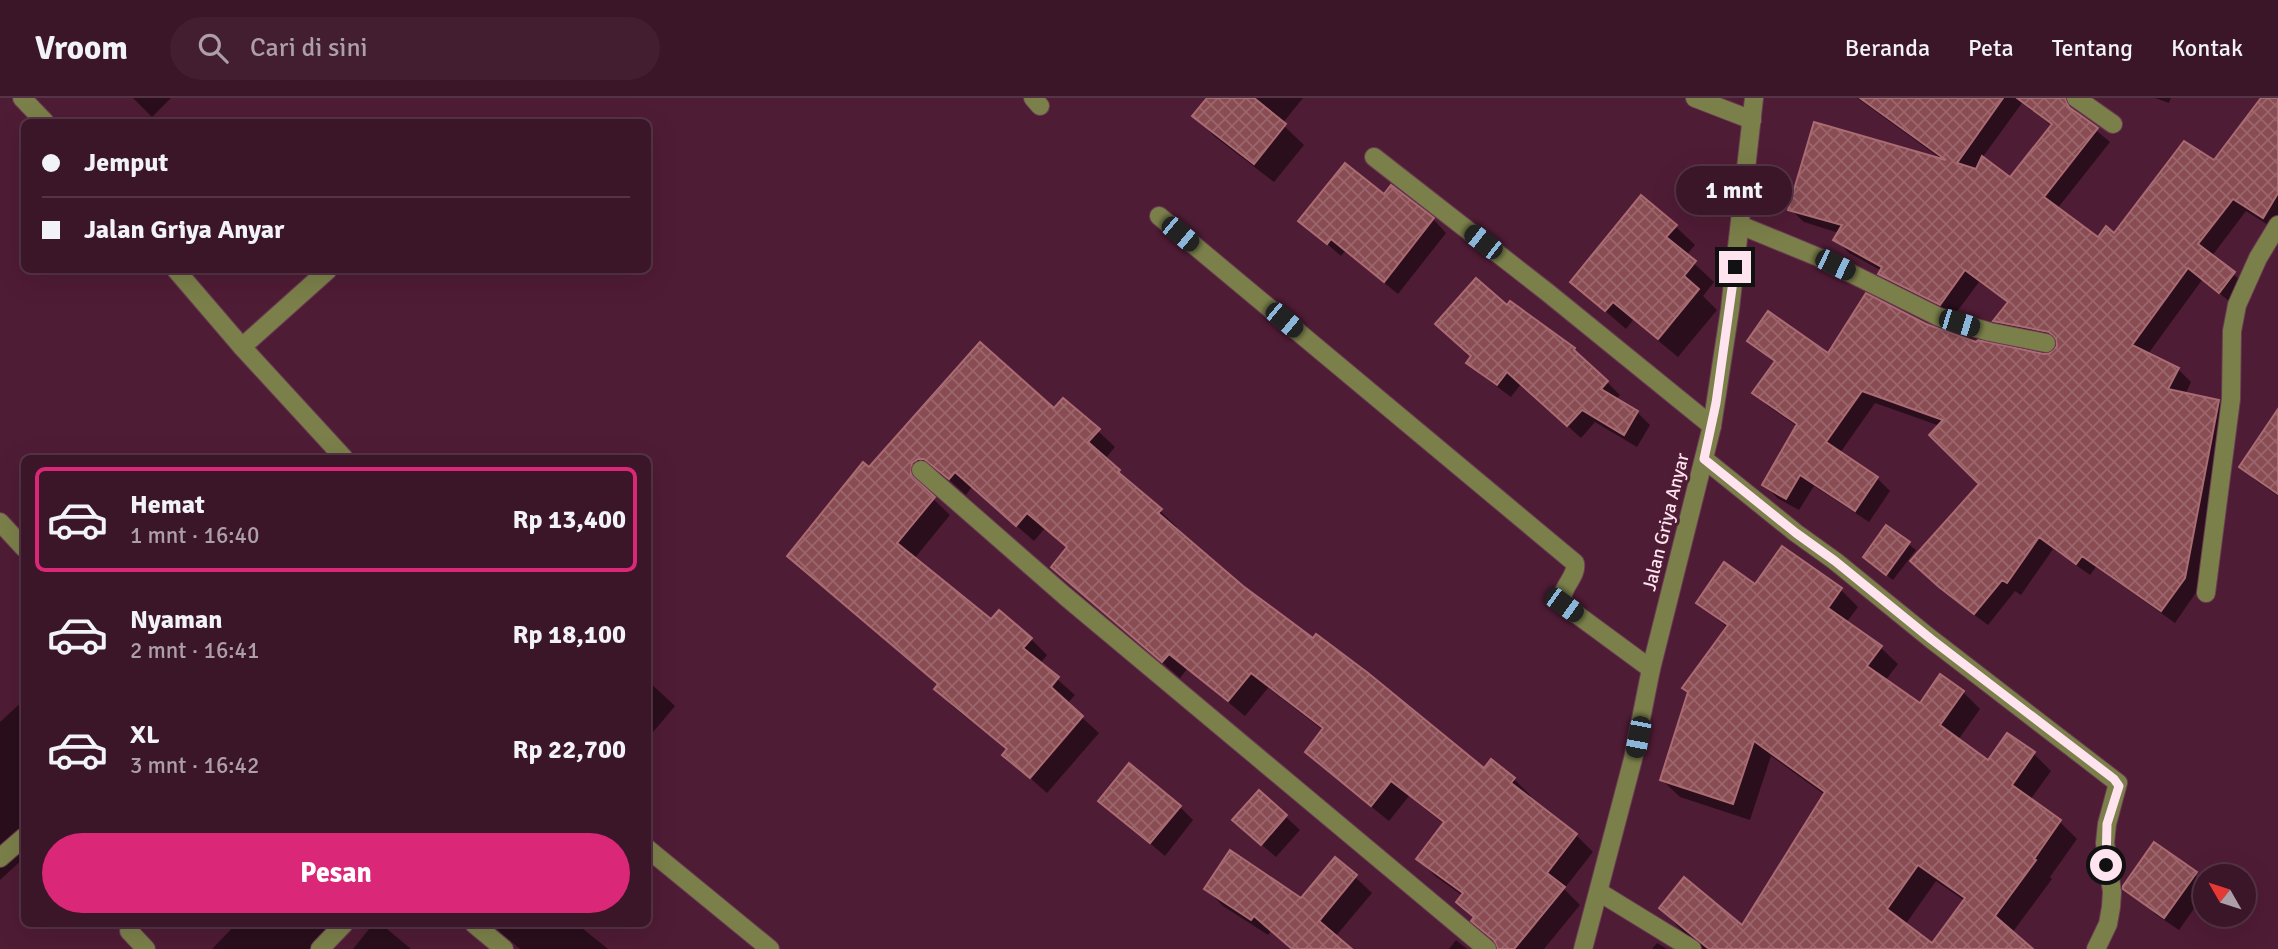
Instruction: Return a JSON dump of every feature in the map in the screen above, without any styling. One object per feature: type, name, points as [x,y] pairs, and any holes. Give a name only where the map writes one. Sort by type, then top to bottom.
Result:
[{"type":"street","points":[[22,98],[42,119]]},
{"type":"street","points":[[1695,98],[1752,120]]},
{"type":"street","name":"Jalan Griya Anyar","points":[[1583,949],[1633,759],[1651,669],[1712,426],[1730,309],[1754,98]]},
{"type":"street","points":[[2076,98],[2113,124]]},
{"type":"street","points":[[1374,157],[1548,292],[1712,426]]},
{"type":"street","points":[[1159,216],[1575,563],[1576,570],[1562,595],[1564,605],[1651,669]]},
{"type":"street","points":[[1740,225],[1818,257],[1939,317],[1990,332],[2046,343]]},
{"type":"street","points":[[2206,593],[2231,399],[2232,331],[2236,305],[2258,258],[2278,225]]},
{"type":"street","points":[[179,273],[341,455]]},
{"type":"street","points":[[242,347],[325,273]]},
{"type":"street","points":[[1704,459],[2118,783],[2107,824],[2105,844],[2112,892],[2111,907],[2108,924],[2095,949]]},
{"type":"street","points":[[921,470],[1065,596],[1487,949]]},
{"type":"street","points":[[0,522],[21,545]]},
{"type":"street","points":[[0,858],[21,840]]},
{"type":"street","points":[[651,851],[770,949]]},
{"type":"street","points":[[1599,892],[1692,949]]},
{"type":"street","points":[[320,949],[341,927]]},
{"type":"street","points":[[478,927],[504,949]]},
{"type":"street","points":[[129,931],[146,949]]},
{"type":"building","points":[[1207,98],[1254,98],[1286,124],[1254,164],[1192,116]]},
{"type":"building","points":[[1860,98],[2003,98],[1957,163],[1976,169],[1982,156],[2010,177],[2052,124],[2017,98],[2065,98],[2069,107],[2098,128],[2044,197],[2098,237],[2106,226],[2114,233],[2184,141],[2214,160],[2261,98],[2278,98],[2278,193],[2263,218],[2233,199],[2198,244],[2235,272],[2219,293],[2188,268],[2132,345],[2179,368],[2168,389],[2219,400],[2185,578],[2161,611],[2082,556],[2076,564],[2039,537],[2007,583],[2002,580],[1974,614],[1910,561],[1979,484],[1929,435],[1943,420],[1862,391],[1826,442],[1878,477],[1855,511],[1800,475],[1786,499],[1762,485],[1797,424],[1752,393],[1775,361],[1747,341],[1768,311],[1828,353],[1866,293],[1926,324],[1976,342],[1978,340],[2044,354],[2050,353],[2057,346],[2056,339],[2049,332],[1993,321],[2008,302],[1965,270],[1940,305],[1878,274],[1882,267],[1833,240],[1842,225],[1788,210],[1814,122],[1946,160]]},
{"type":"building","points":[[1345,163],[1384,194],[1391,185],[1434,218],[1384,282],[1331,239],[1327,244],[1298,221]]},
{"type":"building","points":[[1641,195],[1677,225],[1666,237],[1696,261],[1684,276],[1699,289],[1658,339],[1613,302],[1605,311],[1570,282]]},
{"type":"building","points":[[1476,278],[1507,305],[1510,301],[1575,348],[1574,350],[1608,381],[1601,389],[1638,411],[1624,435],[1582,410],[1567,426],[1507,372],[1497,385],[1466,363],[1471,356],[1435,324]]},
{"type":"building","points":[[980,342],[1054,408],[1063,398],[1100,429],[1088,442],[1120,470],[1118,472],[1162,509],[1158,513],[1243,586],[1313,638],[1316,634],[1368,673],[1484,768],[1491,759],[1515,778],[1511,783],[1577,834],[1547,873],[1565,887],[1514,949],[1498,949],[1494,940],[1471,921],[1474,917],[1456,902],[1463,893],[1416,859],[1444,822],[1391,781],[1371,806],[1305,752],[1323,728],[1251,673],[1228,701],[1169,654],[1162,662],[1051,567],[1067,547],[1027,513],[1016,526],[955,472],[949,479],[924,459],[912,463],[911,474],[935,497],[897,543],[991,619],[999,610],[1032,638],[1023,648],[1059,677],[1051,687],[1083,716],[1030,778],[1002,755],[1007,749],[934,689],[938,684],[787,556],[863,462],[869,467]]},
{"type":"building","points":[[2278,409],[2278,494],[2239,467]]},
{"type":"building","points":[[1886,525],[1910,542],[1886,575],[1863,557]]},
{"type":"building","points":[[1782,546],[1842,588],[1828,608],[1882,646],[1867,666],[1920,703],[1940,674],[1964,691],[1940,725],[1988,760],[2007,733],[2035,752],[2012,785],[2061,820],[1995,916],[2033,949],[1709,949],[1659,908],[1684,877],[1742,925],[1825,792],[1754,741],[1733,804],[1660,780],[1688,692],[1682,688],[1728,625],[1696,603],[1724,562],[1755,584]],"holes":[[[1918,865],[1965,898],[1932,943],[1887,909]]]},
{"type":"building","points":[[1129,763],[1181,806],[1150,843],[1098,801]]},
{"type":"building","points":[[1259,790],[1287,815],[1261,845],[1232,820]]},
{"type":"building","points":[[2154,842],[2193,869],[2193,878],[2164,918],[2123,889]]},
{"type":"building","points":[[1230,850],[1301,898],[1335,857],[1357,875],[1319,921],[1352,949],[1292,949],[1254,916],[1251,920],[1204,889]]},
{"type":"route","points":[[1735,267],[1716,403],[1704,459],[2118,783],[2107,824],[2106,865]]}]
